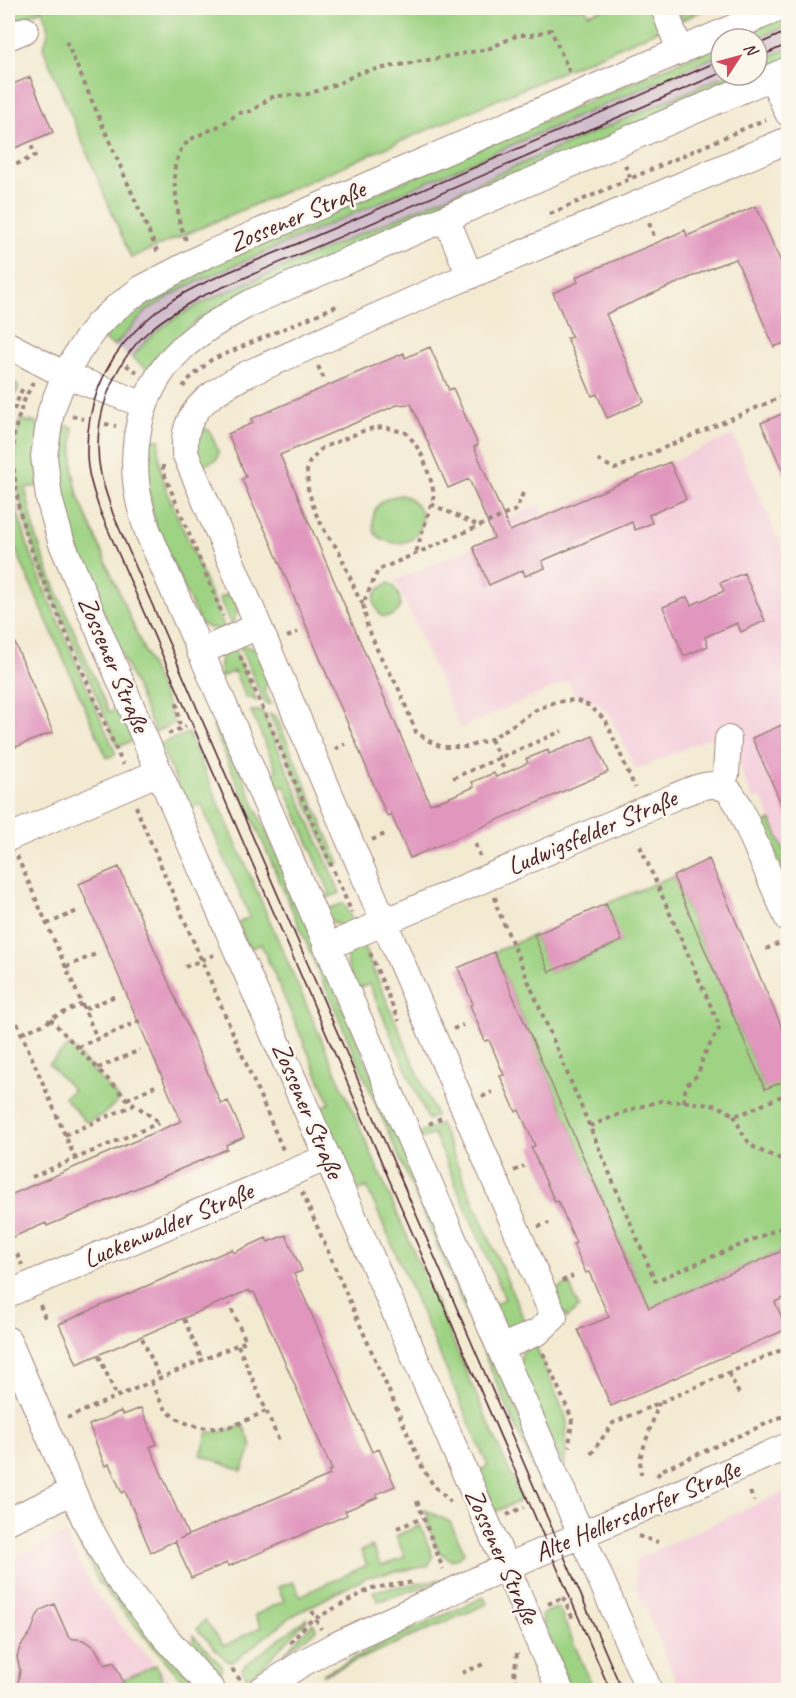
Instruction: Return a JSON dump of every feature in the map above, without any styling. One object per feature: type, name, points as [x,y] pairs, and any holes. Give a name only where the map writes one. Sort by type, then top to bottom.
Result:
[{"type":"street","points":[[664,8],[680,51]]},
{"type":"street","name":"Zossener Straße","points":[[560,1690],[159,772],[61,541],[49,498],[44,456],[51,411],[65,375],[78,352],[97,325],[141,289],[206,255],[779,8]]},
{"type":"street","points":[[649,1690],[148,532],[139,504],[135,479],[136,441],[145,405],[158,376],[168,363],[213,324],[252,302],[780,74],[788,112]]},
{"type":"street","points":[[500,1348],[534,1333],[554,1317],[372,927],[258,626],[185,453],[187,428],[203,404],[220,389],[245,375],[789,140]]},
{"type":"street","points":[[446,218],[470,276]]},
{"type":"street","points":[[8,345],[65,375],[145,405]]},
{"type":"street","points":[[200,651],[258,626]]},
{"type":"street","points":[[728,739],[726,774],[720,787],[728,790],[738,804],[789,919]]},
{"type":"street","points":[[12,847],[159,772]]},
{"type":"street","name":"Ludwigsfelder Straße","points":[[327,947],[698,787],[713,785],[720,787]]},
{"type":"street","name":"Luckenwalder Straße","points":[[8,1294],[328,1157]]},
{"type":"street","points":[[8,1340],[94,1539],[116,1576],[212,1690]]},
{"type":"street","name":"Alte Hellersdorfer Straße","points":[[252,1687],[332,1647],[507,1567],[789,1446]]},
{"type":"street","points":[[8,1521],[72,1492]]},
{"type":"path","points":[[186,240],[180,226],[174,185],[175,165],[182,147],[193,138],[221,125],[239,113],[251,111],[268,98],[308,94],[339,83],[360,72],[489,49],[518,35],[532,35],[551,30],[570,73]]},
{"type":"path","points":[[66,41],[158,253]]},
{"type":"path","points":[[545,216],[788,112]]},
{"type":"path","points":[[8,168],[35,156],[31,145]]},
{"type":"path","points":[[182,389],[188,380],[211,360],[342,304]]},
{"type":"path","points":[[23,403],[36,375]]},
{"type":"path","points":[[8,416],[12,414],[23,387]]},
{"type":"path","points":[[598,460],[615,469],[789,394]]},
{"type":"path","points":[[416,553],[434,495],[423,456],[406,433],[384,427],[368,429],[322,448],[307,470],[308,489],[315,512],[327,535],[339,550],[363,604],[367,625],[379,654],[398,687],[416,732],[442,747],[467,747],[491,738],[536,710],[555,702],[575,700],[590,706],[606,721],[626,765]]},
{"type":"path","points":[[163,460],[163,471],[232,638],[372,927],[400,1025]]},
{"type":"path","points":[[363,604],[378,570],[516,510],[523,492]]},
{"type":"path","points":[[431,504],[479,526]]},
{"type":"path","points":[[177,704],[180,729]]},
{"type":"path","points":[[165,735],[186,726]]},
{"type":"path","points":[[453,778],[562,731]]},
{"type":"path","points":[[491,738],[504,770]]},
{"type":"path","points":[[133,796],[288,1162]]},
{"type":"path","points":[[640,846],[720,1027],[703,1057],[698,1075],[687,1082],[684,1102]]},
{"type":"path","points":[[12,847],[98,1038]]},
{"type":"path","points":[[489,877],[497,907],[656,1281],[789,1225]]},
{"type":"path","points":[[47,924],[80,910]]},
{"type":"path","points":[[766,948],[789,939]]},
{"type":"path","points":[[185,967],[236,946]]},
{"type":"path","points":[[66,967],[98,953]]},
{"type":"path","points":[[85,1009],[118,995]]},
{"type":"path","points":[[22,1034],[82,1004]]},
{"type":"path","points":[[32,1177],[160,1123],[127,1099],[50,1019]]},
{"type":"path","points":[[78,1047],[140,1021]]},
{"type":"path","points":[[18,1023],[75,1158]]},
{"type":"path","points":[[98,1068],[140,1050]]},
{"type":"path","points":[[127,1099],[155,1086]]},
{"type":"path","points":[[734,1115],[742,1114],[789,1093]]},
{"type":"path","points":[[590,1126],[635,1108],[661,1101],[718,1106],[734,1115],[748,1144],[789,1162]]},
{"type":"path","points":[[65,1135],[135,1105]]},
{"type":"path","points":[[436,1108],[441,1118]]},
{"type":"path","points":[[300,1189],[423,1469],[434,1486],[459,1509]]},
{"type":"path","points":[[67,1418],[246,1341],[229,1304]]},
{"type":"path","points":[[183,1320],[202,1360]]},
{"type":"path","points":[[534,1333],[572,1419],[568,1450]]},
{"type":"path","points":[[142,1338],[160,1378]]},
{"type":"path","points":[[238,1345],[280,1443]]},
{"type":"path","points":[[591,1454],[613,1423],[789,1347]]},
{"type":"path","points":[[99,1356],[117,1397]]},
{"type":"path","points":[[729,1373],[740,1396]]},
{"type":"path","points":[[151,1382],[164,1407],[176,1419],[192,1425],[211,1429],[230,1427],[266,1411]]},
{"type":"path","points":[[641,1475],[640,1458],[659,1402]]},
{"type":"path","points":[[662,1470],[789,1414]]},
{"type":"path","points":[[750,1492],[754,1501]]},
{"type":"path","points":[[417,1501],[443,1569]]},
{"type":"path","points":[[498,1519],[524,1507]]},
{"type":"path","points":[[397,1528],[423,1518]]},
{"type":"path","points":[[541,1607],[563,1597],[573,1619]]},
{"type":"path","points":[[312,1611],[321,1629]]},
{"type":"path","points":[[519,1644],[514,1676],[521,1690]]},
{"type":"path","points":[[462,1673],[486,1663]]},
{"type":"path","points":[[232,1669],[252,1687]]},
{"type":"shaded area","points":[[788,25],[788,48],[769,57],[769,33]]},
{"type":"shaded area","points":[[709,59],[709,82],[183,312],[167,323],[132,358],[114,346],[147,310],[187,286]]},
{"type":"shaded area","points":[[733,435],[788,561],[788,860],[762,798],[753,800],[740,769],[737,739],[709,738],[637,769],[611,717],[596,702],[575,695],[569,681],[460,728],[396,580],[509,531],[504,520],[540,505],[545,516]]},
{"type":"shaded area","points":[[788,1490],[788,1690],[680,1690],[637,1589],[635,1560]]},
{"type":"shaded area","points":[[65,1535],[93,1589],[120,1625],[178,1690],[8,1690],[8,1561]]},
{"type":"green space","points":[[8,8],[586,8],[588,14],[606,8],[655,8],[663,28],[131,258],[43,48],[48,29],[45,16],[42,10],[8,24]]},
{"type":"green space","points":[[678,8],[708,8],[682,20]]},
{"type":"green space","points":[[788,14],[788,25],[769,33],[769,27],[758,27]]},
{"type":"green space","points":[[788,48],[788,59],[769,68],[769,57]]},
{"type":"green space","points":[[709,49],[709,59],[187,286],[147,310],[114,346],[102,338],[126,313],[176,280]]},
{"type":"green space","points":[[709,82],[709,87],[725,87],[221,306],[186,329],[150,371],[132,358],[158,330],[213,298]]},
{"type":"green space","points":[[8,377],[18,389],[8,410]]},
{"type":"green space","points":[[8,420],[10,472],[15,504],[45,591],[116,754],[107,758],[8,532]]},
{"type":"green space","points":[[20,420],[38,423],[39,486],[25,488],[37,540],[49,573],[109,712],[123,707],[136,739],[118,747],[47,584],[28,530],[20,502],[16,474],[16,447]]},
{"type":"green space","points":[[60,425],[73,427],[73,470],[78,496],[175,723],[155,732],[70,530],[59,484],[57,454]]},
{"type":"green space","points":[[197,429],[209,430],[219,453],[216,460],[199,467],[195,457]]},
{"type":"green space","points":[[150,438],[160,440],[160,466],[167,492],[225,629],[209,628],[200,623],[156,526],[147,484]]},
{"type":"green space","points":[[402,495],[414,502],[421,512],[422,522],[418,532],[411,539],[401,543],[389,542],[375,534],[374,512],[386,499]]},
{"type":"green space","points":[[389,583],[398,593],[400,605],[395,614],[381,616],[375,606],[374,597],[379,589]]},
{"type":"green space","points":[[233,592],[237,609],[231,625],[219,598]]},
{"type":"green space","points":[[239,645],[251,648],[261,660],[269,676],[264,690],[271,704],[265,704]]},
{"type":"green space","points":[[233,646],[257,701],[246,697],[234,671],[221,677],[221,659]]},
{"type":"green space","points":[[251,711],[262,711],[340,893],[318,902],[316,900],[330,893],[284,785],[270,790],[264,777],[277,771]]},
{"type":"green space","points":[[269,714],[276,716],[339,863],[333,865]]},
{"type":"green space","points":[[220,725],[550,1487],[543,1490],[213,727]]},
{"type":"green space","points":[[188,733],[522,1500],[494,1512],[476,1472],[488,1466],[367,1187],[354,1192],[318,1109],[330,1103],[261,944],[249,949],[238,923],[250,917],[201,804],[188,809],[160,744]]},
{"type":"green space","points":[[771,820],[788,860],[788,882],[763,824]]},
{"type":"green space","points":[[673,876],[765,1088],[788,1079],[788,1248],[649,1308],[494,952],[534,935],[550,972],[621,941],[606,904]]},
{"type":"green space","points":[[344,903],[354,924],[336,924],[322,911]]},
{"type":"green space","points":[[362,943],[436,1116],[428,1120],[369,984],[356,989],[350,975],[348,958],[350,953]]},
{"type":"green space","points":[[70,1045],[120,1100],[101,1116],[86,1122],[64,1097],[73,1090],[49,1064]]},
{"type":"green space","points":[[440,1124],[526,1324],[508,1326],[499,1319],[492,1305],[505,1299],[434,1134],[421,1139],[418,1134]]},
{"type":"green space","points":[[569,1283],[579,1308],[566,1318],[554,1290]]},
{"type":"green space","points":[[534,1342],[566,1417],[564,1469],[521,1370],[522,1354]]},
{"type":"green space","points":[[243,1425],[252,1446],[242,1471],[201,1455],[208,1432],[226,1431]]},
{"type":"green space","points":[[425,1510],[450,1522],[464,1553],[458,1558],[451,1560],[438,1551],[427,1523],[430,1521]]},
{"type":"green space","points":[[420,1525],[433,1557],[428,1566],[367,1577],[292,1616],[234,1661],[227,1661],[197,1629],[205,1620],[224,1646],[261,1627],[255,1615],[284,1601],[278,1587],[293,1582],[300,1596],[367,1565],[361,1551],[372,1546],[381,1566],[405,1557],[396,1536]]},
{"type":"green space","points":[[79,1528],[197,1687],[194,1690],[191,1690],[100,1584],[73,1531]]},
{"type":"green space","points":[[441,1579],[442,1581],[378,1601],[373,1591]]},
{"type":"green space","points":[[484,1597],[487,1604],[323,1675],[387,1641]]},
{"type":"green space","points":[[558,1607],[594,1690],[571,1690],[541,1615]]},
{"type":"green space","points":[[307,1618],[264,1665],[247,1678],[242,1670],[243,1667]]},
{"type":"green space","points":[[313,1623],[317,1630],[289,1650],[273,1667],[272,1666]]},
{"type":"green space","points":[[193,1635],[222,1666],[221,1672],[216,1676],[196,1653]]},
{"type":"green space","points":[[156,1665],[166,1690],[127,1690],[122,1680]]},
{"type":"building","points":[[30,77],[53,132],[8,151],[8,86]]},
{"type":"building","points":[[756,206],[789,280],[789,341],[774,347],[736,259],[721,264],[606,314],[644,402],[607,418],[597,394],[592,396],[567,338],[572,337],[553,293],[578,282],[576,277],[685,230],[687,236]]},
{"type":"building","points":[[430,347],[449,390],[453,388],[478,445],[474,447],[510,531],[670,462],[686,499],[649,515],[652,523],[635,530],[632,522],[542,561],[545,568],[525,576],[523,570],[489,585],[473,547],[494,538],[469,479],[448,488],[411,404],[397,405],[280,455],[430,804],[474,787],[472,782],[494,773],[496,777],[528,763],[526,759],[548,750],[549,754],[593,736],[608,772],[410,858],[391,814],[387,816],[252,503],[242,479],[246,477],[228,434],[253,423],[251,419],[359,372],[404,353],[405,358]]},
{"type":"building","points":[[789,411],[789,485],[761,423]]},
{"type":"building","points":[[744,573],[765,621],[741,632],[737,623],[705,637],[708,646],[684,656],[663,607],[687,597],[691,605],[724,591],[720,583]]},
{"type":"building","points":[[8,627],[53,732],[16,747],[8,728]]},
{"type":"building","points":[[789,722],[789,821],[752,738]]},
{"type":"building","points":[[709,859],[789,1044],[789,1079],[765,1089],[673,876]]},
{"type":"building","points":[[119,867],[221,1104],[228,1101],[244,1137],[226,1145],[227,1149],[47,1226],[46,1223],[8,1239],[8,1196],[181,1121],[79,884]]},
{"type":"building","points":[[606,904],[622,941],[549,972],[534,935]]},
{"type":"building","points":[[494,952],[649,1308],[789,1248],[789,1296],[775,1302],[787,1329],[611,1406],[578,1330],[609,1317],[589,1272],[586,1273],[573,1244],[576,1243],[531,1147],[535,1146],[519,1110],[516,1112],[500,1076],[504,1075],[489,1040],[485,1041],[458,968]]},
{"type":"building","points":[[286,1235],[302,1271],[294,1274],[372,1452],[379,1449],[395,1486],[376,1494],[378,1497],[345,1511],[347,1515],[229,1566],[227,1563],[191,1578],[175,1541],[151,1552],[125,1491],[122,1493],[109,1464],[105,1466],[89,1425],[121,1411],[123,1415],[141,1408],[157,1444],[150,1447],[188,1535],[179,1539],[330,1475],[328,1471],[332,1470],[254,1292],[251,1293],[249,1290],[77,1364],[59,1324],[232,1249],[233,1253],[266,1238],[268,1242]]},
{"type":"building","points":[[54,1604],[69,1638],[83,1640],[90,1644],[105,1665],[114,1662],[127,1690],[17,1690],[20,1670],[17,1657],[20,1647],[31,1632],[41,1610]]},
{"type":"tram line","points":[[769,40],[788,31]]},
{"type":"tram line","points":[[769,53],[788,44]]},
{"type":"tram line","points":[[610,1690],[100,511],[88,468],[87,437],[93,404],[105,372],[114,357],[135,331],[177,297],[222,275],[709,65]]},
{"type":"tram line","points":[[622,1690],[113,514],[101,475],[98,456],[99,436],[101,416],[107,396],[124,360],[150,330],[187,304],[709,78]]}]
